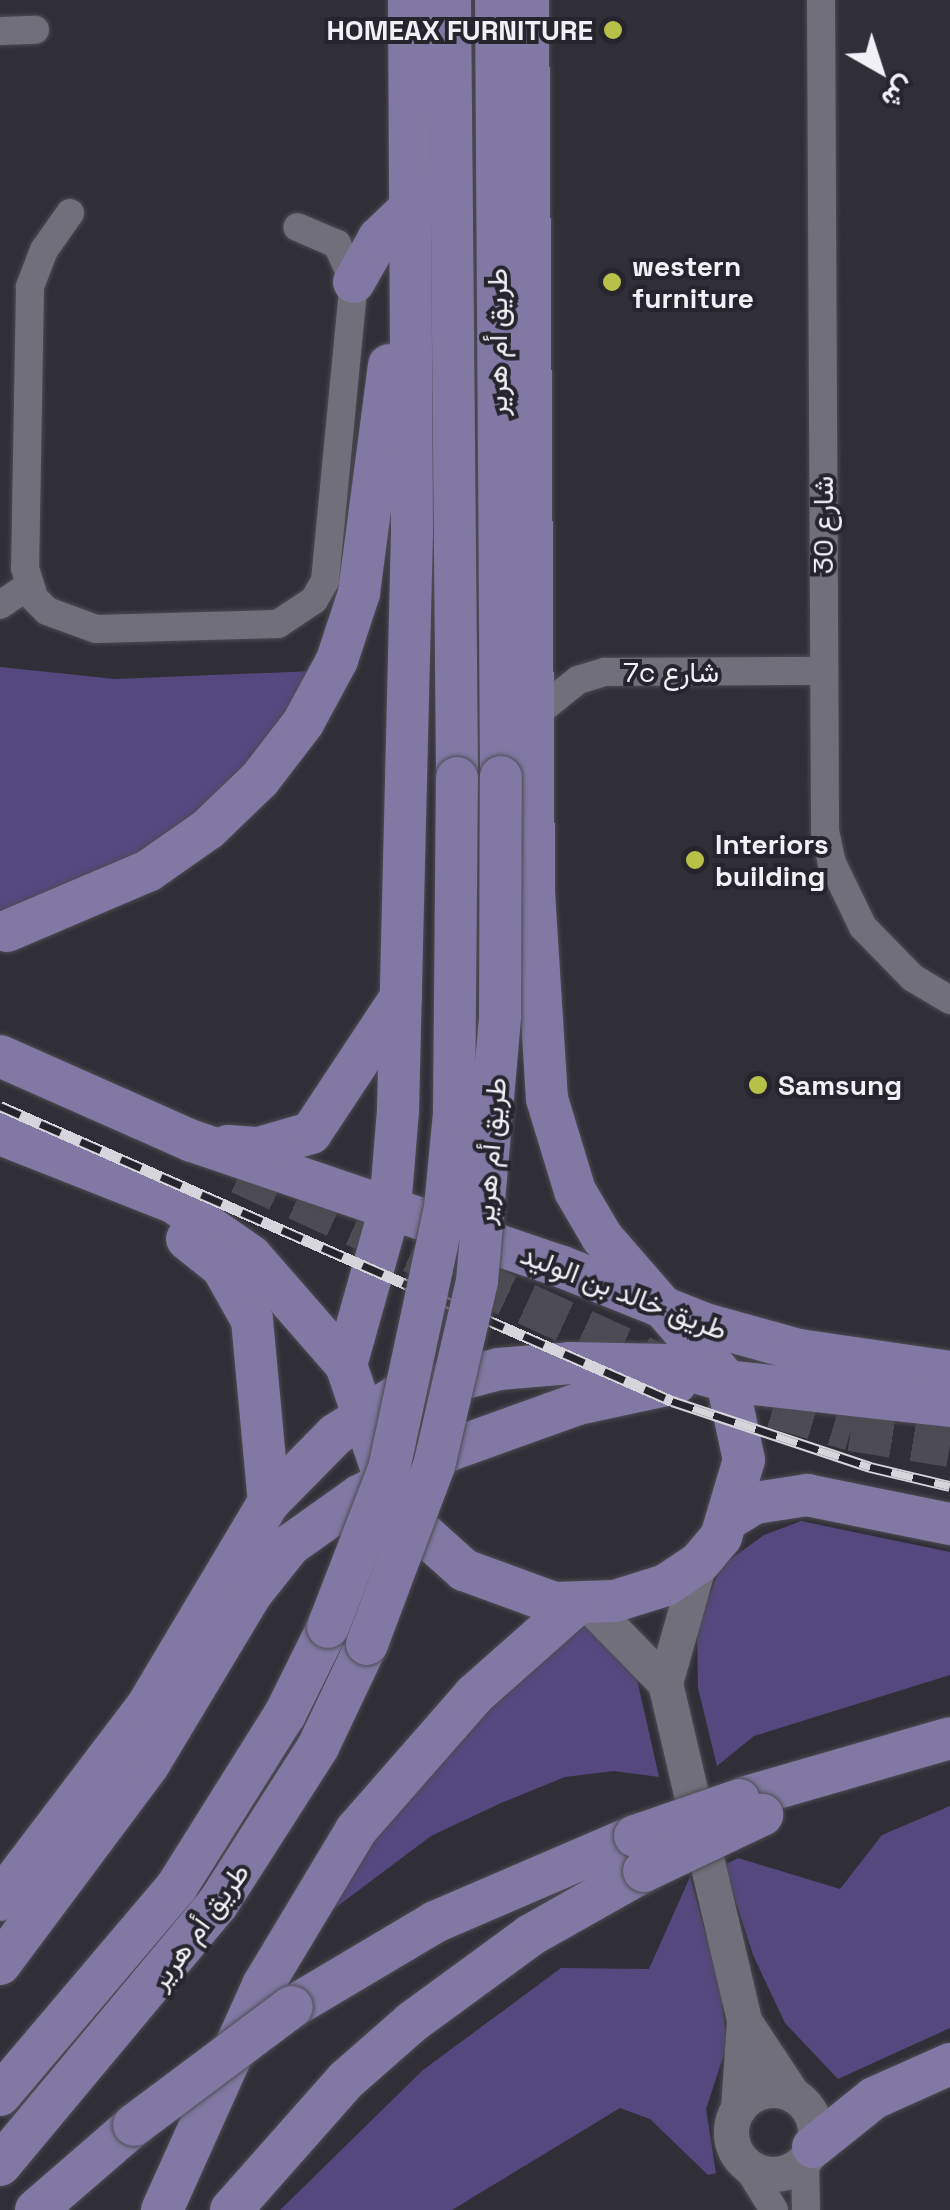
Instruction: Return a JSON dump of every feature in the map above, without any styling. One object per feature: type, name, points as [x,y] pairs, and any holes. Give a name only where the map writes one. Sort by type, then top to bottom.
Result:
[{"type":"main road","name":"طريق أم هرير","points":[[0,2165],[217,1905],[318,1747],[389,1469],[445,1207],[454,1114],[456,778],[450,0]]},
{"type":"main road","name":"طريق أم هرير","points":[[0,2095],[177,1886],[347,1636],[434,1466],[477,1281],[498,1054],[501,777],[496,0]]},
{"type":"main road","points":[[0,1134],[73,1159],[174,1202],[221,1232],[280,1284],[346,1365],[386,1482],[415,1526],[464,1570],[522,1596],[582,1604],[641,1595],[700,1564],[730,1518],[744,1460],[719,1379],[602,1237],[557,1146],[538,1004],[532,718],[528,0]]},
{"type":"main road","points":[[346,1365],[390,1208],[402,995],[410,277],[402,10]]},
{"type":"main road","points":[[354,282],[380,238],[409,209]]},
{"type":"main road","points":[[7,931],[148,871],[208,829],[260,778],[303,722],[337,660],[359,593],[394,325],[410,277]]},
{"type":"main road","points":[[0,1056],[192,1141],[259,1148],[311,1133],[402,995]]},
{"type":"main road","name":"طريق خالد بن الوليد","points":[[192,1141],[660,1306],[799,1350],[950,1372]]},
{"type":"main road","points":[[73,1159],[112,1195],[198,1247],[240,1292],[258,1351],[269,1502]]},
{"type":"main road","points":[[0,1900],[146,1708],[269,1502],[362,1415],[397,1396],[498,1369],[670,1365],[719,1379],[950,1406]]},
{"type":"main road","points":[[0,1964],[148,1764],[269,1568],[314,1525],[450,1450],[578,1404],[719,1379]]},
{"type":"main road","points":[[730,1518],[755,1504],[807,1496],[950,1524]]},
{"type":"main road","points":[[162,2210],[263,1985],[356,1830],[474,1694],[582,1604]]},
{"type":"main road","points":[[36,2210],[134,2124],[292,2007],[435,1922],[640,1853],[883,1758],[950,1738]]},
{"type":"main road","points":[[232,2210],[346,2080],[412,2022],[640,1853]]},
{"type":"main road","points":[[809,2154],[864,2105],[950,2064]]},
{"type":"street","name":"شارع 30","points":[[821,0],[824,831],[832,864],[864,927],[886,955],[950,1000]]},
{"type":"street","points":[[0,31],[36,30]]},
{"type":"street","points":[[0,605],[18,578],[30,287],[44,250],[70,213]]},
{"type":"street","points":[[18,578],[62,621],[96,629],[278,624],[314,600],[329,559],[354,282],[337,244],[297,226]]},
{"type":"street","name":"7c شارع","points":[[532,718],[578,680],[605,672],[824,671]]},
{"type":"street","points":[[700,1564],[665,1683],[744,2021],[738,2109],[731,2138],[774,2210]]},
{"type":"street","points":[[582,1604],[665,1683]]},
{"type":"street","points":[[744,2021],[814,2123],[806,2210]]},
{"type":"street","points":[[738,2109],[763,2092],[793,2096]]},
{"type":"street","points":[[746,2165],[776,2174],[809,2154]]},
{"type":"shaded area","points":[[0,667],[115,679],[315,671],[264,758],[131,864],[0,913]]},
{"type":"shaded area","points":[[801,1521],[950,1552],[950,1675],[754,1736],[717,1766],[698,1688],[697,1626],[721,1566],[764,1535]]},
{"type":"shaded area","points":[[587,1621],[632,1657],[659,1777],[614,1771],[565,1777],[501,1803],[431,1836],[311,1926],[411,1771]]},
{"type":"shaded area","points":[[950,1806],[950,2028],[838,2079],[785,2023],[753,1955],[724,1865],[738,1858],[840,1889],[882,1835]]},
{"type":"shaded area","points":[[690,1877],[720,1987],[727,2045],[706,2109],[716,2173],[708,2175],[650,2119],[620,2108],[452,2210],[280,2210],[423,2070],[561,1968],[649,1969]]},
{"type":"tunnel","points":[[240,1173],[657,1364]]},
{"type":"tunnel","points":[[713,1389],[851,1430],[950,1446]]},
{"type":"railway","points":[[0,1106],[672,1401],[870,1467],[950,1486]]},
{"type":"place","name":"HOMEAX FURNITURE","points":[[613,30]]},
{"type":"place","name":"western furniture","points":[[612,282]]},
{"type":"place","name":"Interiors building","points":[[695,860]]},
{"type":"place","name":"Samsung","points":[[758,1085]]}]
